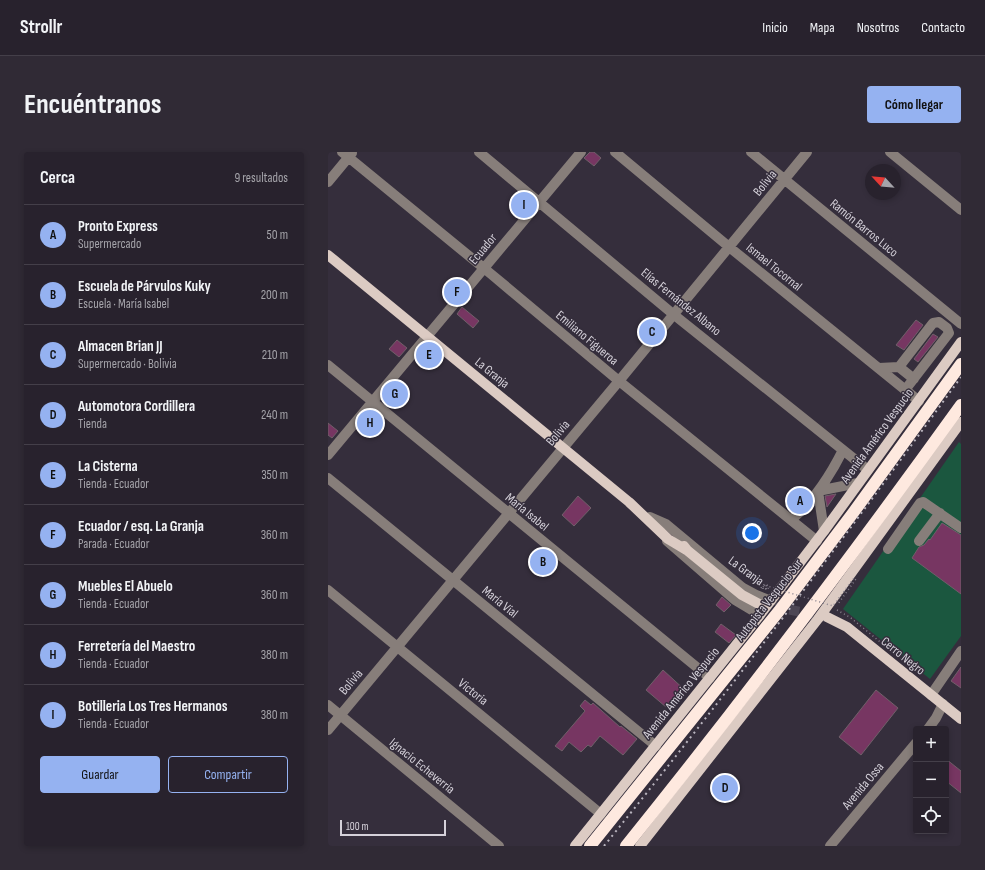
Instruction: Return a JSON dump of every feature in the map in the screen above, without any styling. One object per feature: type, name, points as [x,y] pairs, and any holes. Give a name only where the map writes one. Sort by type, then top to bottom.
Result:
[{"type":"highway","name":"Autopista Vespucio Sur","points":[[590,846],[783,605],[858,506],[961,364]]},
{"type":"highway","points":[[626,846],[695,760],[832,582],[961,405]]},
{"type":"main road","name":"La Granja","points":[[328,255],[640,511],[668,539],[688,551]]},
{"type":"main road","name":"Avenida Américo Vespucio","points":[[575,846],[771,601],[824,531],[961,342]]},
{"type":"main road","points":[[640,846],[822,618],[961,422]]},
{"type":"main road","name":"La Granja","points":[[640,511],[650,517],[676,538],[688,551],[742,595],[759,604]]},
{"type":"main road","points":[[822,618],[842,630],[908,684],[931,695],[961,719]]},
{"type":"street","name":"Elías Fernández Albano","points":[[479,152],[673,314],[868,470]]},
{"type":"street","name":"Ecuador","points":[[328,455],[582,152]]},
{"type":"street","name":"Ismael Tocornal","points":[[615,152],[729,247],[919,401]]},
{"type":"street","name":"Ramón Barros Luco","points":[[751,152],[961,324]]},
{"type":"street","name":"Bolivia","points":[[328,730],[619,381],[807,152]]},
{"type":"street","points":[[890,152],[961,210]]},
{"type":"street","points":[[328,182],[348,154]]},
{"type":"street","name":"Emiliano Figueroa","points":[[348,154],[619,381],[816,541]]},
{"type":"street","points":[[899,367],[934,323],[939,322],[947,328],[949,333],[905,390]]},
{"type":"street","name":"María Isabel","points":[[328,365],[710,678]]},
{"type":"street","points":[[879,368],[899,367],[914,379]]},
{"type":"street","points":[[791,520],[803,510],[818,491],[832,472],[843,450]]},
{"type":"street","name":"María Vial","points":[[328,478],[656,746]]},
{"type":"street","points":[[818,491],[858,483]]},
{"type":"street","points":[[818,491],[824,531]]},
{"type":"street","points":[[888,549],[920,503],[925,502],[961,528]]},
{"type":"street","points":[[919,541],[940,513]]},
{"type":"street","name":"La Granja","points":[[650,517],[666,524],[750,592],[771,601]]},
{"type":"street","name":"La Granja","points":[[655,527],[678,552],[735,600],[760,615]]},
{"type":"street","name":"Victoria","points":[[328,590],[601,814]]},
{"type":"street","points":[[931,695],[961,651]]},
{"type":"street","points":[[930,726],[943,704]]},
{"type":"street","name":"Ignacio Echeverria","points":[[328,705],[499,846]]},
{"type":"street","name":"Avenida Ossa","points":[[830,846],[913,747]]},
{"type":"path","points":[[765,584],[767,584],[769,587],[769,588],[765,590],[762,588],[764,585],[766,584],[768,587],[768,588],[764,589],[764,586],[767,585],[768,587],[775,589],[782,591],[804,597],[833,606],[854,578],[856,580],[838,604]]},
{"type":"green space","points":[[959,442],[961,444],[961,636],[930,679],[843,609]]},
{"type":"building","points":[[590,152],[594,152],[601,158],[594,166],[584,158]]},
{"type":"building","points":[[516,193],[525,201],[526,206],[522,210],[511,200]]},
{"type":"building","points":[[462,307],[479,321],[473,328],[457,314]]},
{"type":"building","points":[[916,320],[923,325],[904,350],[896,345]]},
{"type":"building","points":[[933,334],[938,337],[918,362],[914,359]]},
{"type":"building","points":[[397,340],[407,348],[399,357],[389,349]]},
{"type":"building","points":[[426,348],[430,348],[434,351],[429,358],[423,353]]},
{"type":"building","points":[[400,383],[406,388],[395,401],[389,396]]},
{"type":"building","points":[[370,416],[374,416],[378,420],[368,431],[362,425]]},
{"type":"building","points":[[328,423],[338,431],[332,438],[328,435]]},
{"type":"building","points":[[836,494],[827,507],[825,496]]},
{"type":"building","points":[[578,496],[591,508],[574,526],[562,515]]},
{"type":"building","points":[[942,523],[961,535],[961,594],[912,558],[919,547],[924,545],[929,539],[930,540]]},
{"type":"building","points":[[722,597],[731,605],[724,612],[716,605]]},
{"type":"building","points":[[721,624],[736,635],[729,643],[715,632]]},
{"type":"building","points":[[961,667],[961,688],[951,681]]},
{"type":"building","points":[[663,670],[686,691],[675,703],[672,700],[666,707],[646,690]]},
{"type":"building","points":[[876,690],[898,708],[861,755],[839,737]]},
{"type":"building","points":[[585,700],[591,705],[593,703],[620,727],[621,726],[637,739],[623,755],[600,736],[591,747],[588,745],[581,752],[569,742],[562,751],[555,746],[585,711],[580,706]]},
{"type":"building","points":[[949,761],[961,771],[961,793],[949,783]]},
{"type":"tunnel","points":[[760,604],[827,617]]},
{"type":"railway","points":[[604,846],[696,731],[786,614],[961,377]]},
{"type":"place","name":"Botilleria Los Tres Hermanos","points":[[524,205]]},
{"type":"place","name":"Ecuador / esq. La Granja","points":[[457,292]]},
{"type":"place","name":"Almacen Brian JJ","points":[[652,332]]},
{"type":"place","name":"La Cisterna","points":[[429,355]]},
{"type":"place","name":"Muebles El Abuelo","points":[[395,394]]},
{"type":"place","name":"Ferretería del Maestro","points":[[370,423]]},
{"type":"place","name":"Pronto Express","points":[[800,501]]},
{"type":"place","name":"Escuela de Párvulos Kuky","points":[[543,562]]},
{"type":"place","name":"Automotora Cordillera","points":[[725,788]]}]
